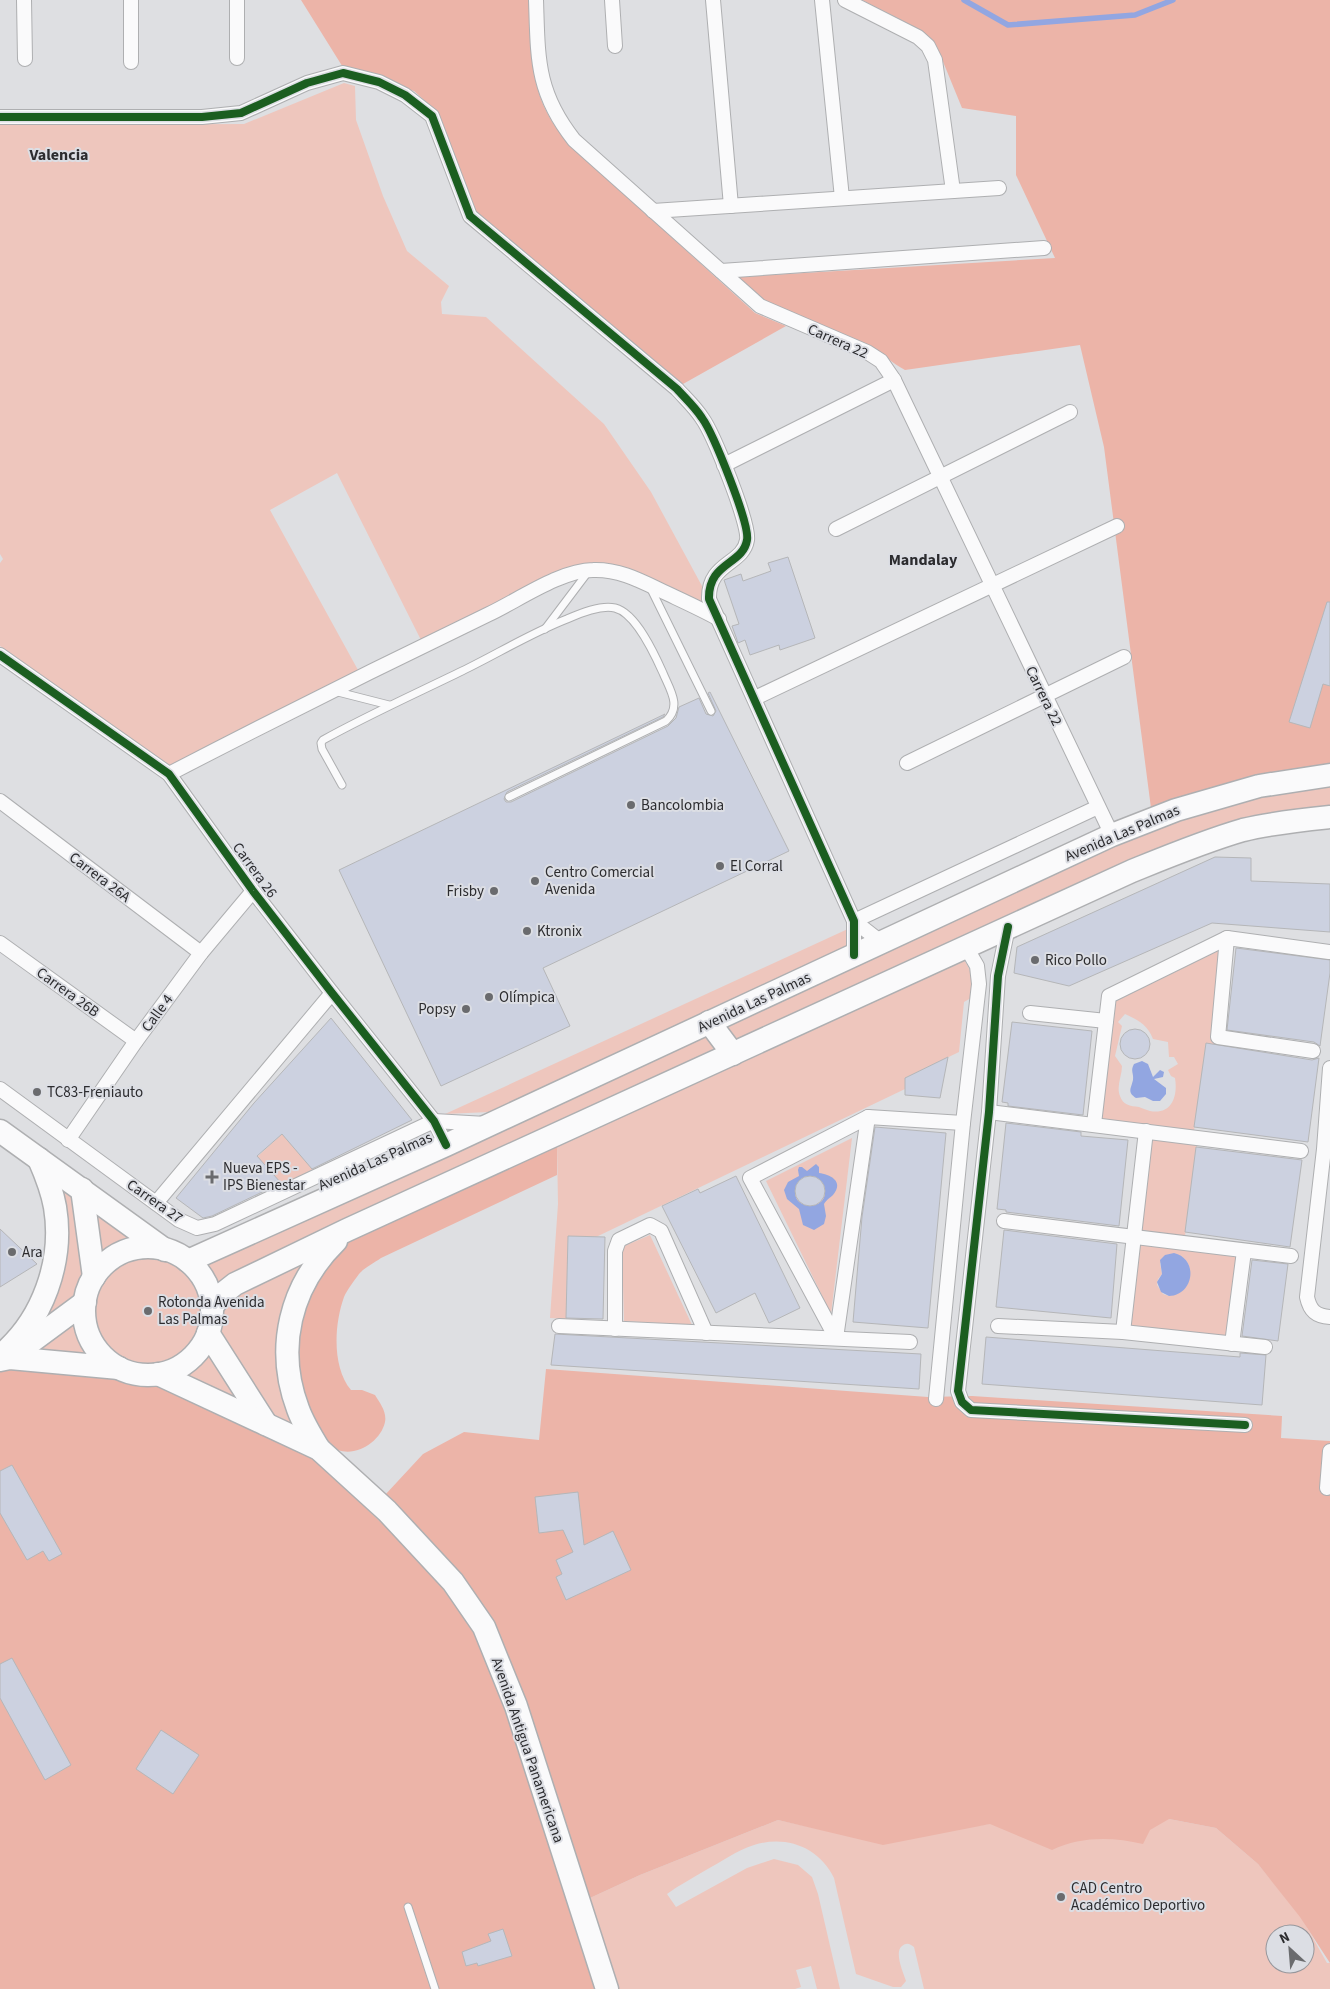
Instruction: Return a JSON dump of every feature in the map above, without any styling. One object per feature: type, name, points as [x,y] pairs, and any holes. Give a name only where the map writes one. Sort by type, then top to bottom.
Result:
[{"type":"main road","name":"Avenida Las Palmas","points":[[188,1261],[446,1145],[1112,835],[1176,810],[1259,786],[1330,775]]},
{"type":"main road","points":[[212,1307],[221,1295],[235,1284],[347,1230],[1008,927],[1195,845],[1245,830],[1286,822],[1330,817]]},
{"type":"main road","points":[[709,1022],[733,1054]]},
{"type":"main road","points":[[0,1131],[165,1250],[188,1261],[199,1272],[206,1284],[212,1307],[212,1319],[208,1334],[201,1347],[191,1358],[175,1368],[158,1374],[137,1374],[119,1368],[3,1358]]},
{"type":"main road","points":[[3,1358],[35,1315],[44,1298],[55,1262],[57,1237],[55,1207],[51,1189],[39,1159]]},
{"type":"main road","points":[[82,1189],[94,1277]]},
{"type":"main road","points":[[319,1449],[302,1418],[293,1392],[290,1380],[288,1341],[292,1310],[303,1284],[318,1259],[347,1230]]},
{"type":"main road","points":[[119,1368],[105,1358],[93,1344],[85,1320],[85,1302],[89,1287],[94,1277],[105,1264],[122,1253],[145,1248],[165,1250]]},
{"type":"main road","points":[[3,1358],[85,1302]]},
{"type":"main road","points":[[208,1334],[266,1424]]},
{"type":"main road","name":"Avenida Antigua Panamericana","points":[[158,1374],[319,1449],[387,1511],[453,1582],[484,1627],[516,1706],[607,1989]]},
{"type":"street","points":[[24,0],[25,60]]},
{"type":"street","points":[[131,62],[132,0]]},
{"type":"street","points":[[237,0],[237,58]]},
{"type":"street","name":"Carrera 22","points":[[536,0],[538,62],[547,96],[554,112],[574,140],[760,306],[867,352],[881,361],[894,380],[1112,835]]},
{"type":"street","points":[[612,0],[615,46]]},
{"type":"street","points":[[713,0],[731,206]]},
{"type":"street","points":[[822,0],[842,198]]},
{"type":"street","points":[[845,0],[918,38],[928,46],[936,60],[953,191]]},
{"type":"street","points":[[0,117],[202,117],[241,113],[307,83],[344,72],[379,82],[404,95],[432,116],[470,216],[676,389],[703,418],[746,521],[747,541],[739,555],[717,572],[709,586],[709,598],[854,921],[854,955]]},
{"type":"street","points":[[653,211],[1000,188]]},
{"type":"street","points":[[721,271],[1044,248]]},
{"type":"street","points":[[724,466],[894,380]]},
{"type":"street","points":[[836,529],[1070,412]]},
{"type":"street","points":[[755,698],[1116,526]]},
{"type":"street","points":[[170,774],[331,690],[500,609],[563,576],[590,570],[608,570],[630,576],[719,619]]},
{"type":"street","name":"Carrera 26","points":[[0,655],[170,774],[253,891],[434,1121],[446,1145]]},
{"type":"street","points":[[907,763],[1124,657]]},
{"type":"street","name":"Carrera 26A","points":[[0,801],[201,953]]},
{"type":"street","points":[[854,921],[1098,807]]},
{"type":"street","name":"Calle 4","points":[[68,1140],[136,1041],[201,953],[253,891]]},
{"type":"street","points":[[854,921],[881,942]]},
{"type":"street","points":[[1008,927],[998,976],[989,1112],[958,1391],[962,1402],[971,1410],[1245,1425]]},
{"type":"street","points":[[1094,1124],[1109,996],[1227,938],[1329,952]]},
{"type":"street","points":[[1227,938],[1218,1038],[1312,1051]]},
{"type":"street","name":"Carrera 26B","points":[[0,943],[136,1041]]},
{"type":"street","points":[[936,1399],[963,1123],[979,984],[977,966],[966,947]]},
{"type":"street","points":[[156,1202],[332,993]]},
{"type":"street","points":[[1030,1013],[1106,1021]]},
{"type":"street","points":[[1330,1068],[1327,1149],[1307,1297],[1311,1309],[1315,1313],[1330,1317]]},
{"type":"street","name":"Carrera 27","points":[[0,1089],[188,1225],[197,1228],[206,1227],[434,1121]]},
{"type":"street","points":[[989,1112],[1301,1151]]},
{"type":"street","points":[[836,1338],[750,1178],[868,1117],[963,1123]]},
{"type":"street","points":[[836,1338],[868,1117]]},
{"type":"street","points":[[434,1121],[489,1124]]},
{"type":"street","points":[[1123,1332],[1146,1131]]},
{"type":"street","points":[[1004,1221],[1291,1256]]},
{"type":"street","points":[[615,1329],[615,1251],[619,1240],[650,1225],[662,1231],[706,1333]]},
{"type":"street","points":[[1232,1344],[1244,1251]]},
{"type":"street","points":[[559,1326],[910,1342]]},
{"type":"street","points":[[998,1326],[1123,1332],[1265,1347]]},
{"type":"street","points":[[1327,1488],[1330,1451]]},
{"type":"lane","points":[[545,629],[590,570]]},
{"type":"lane","points":[[649,585],[711,711]]},
{"type":"lane","points":[[342,785],[322,749],[321,743],[389,705],[422,691],[568,618],[600,608],[616,608],[625,612],[632,619],[657,659],[675,702],[672,716],[666,721],[509,797]]},
{"type":"lane","points":[[331,690],[389,705]]},
{"type":"lane","points":[[408,1907],[435,1989]]},
{"type":"shaded area","points":[[301,0],[529,0],[532,59],[535,77],[546,111],[556,128],[570,145],[755,313],[786,326],[683,384],[475,211],[434,109],[414,91],[344,69]]},
{"type":"shaded area","points":[[862,0],[1330,0],[1330,764],[1256,775],[1173,799],[1151,808],[1104,447],[1080,345],[905,370],[871,346],[764,302],[738,277],[1055,258],[1016,175],[1016,116],[962,108],[937,47],[912,26]]},
{"type":"shaded area","points":[[344,83],[355,86],[356,120],[383,196],[407,251],[449,286],[441,302],[442,314],[486,317],[604,424],[651,492],[702,586],[702,600],[705,604],[632,570],[610,564],[595,563],[580,565],[551,574],[488,608],[421,640],[337,473],[270,510],[358,670],[169,766],[0,646],[0,563],[3,559],[0,554],[0,125],[244,124]]},
{"type":"shaded area","points":[[1330,786],[1330,806],[1272,813],[1193,834],[1123,863],[739,1040],[734,1040],[727,1029],[732,1023],[1117,845],[1179,820],[1260,796]]},
{"type":"shaded area","points":[[850,928],[849,946],[511,1103],[489,1112],[445,1114]]},
{"type":"shaded area","points":[[1220,950],[1212,1038],[1217,1045],[1206,1044],[1194,1131],[1101,1120],[1116,1001]],"holes":[[[1125,1014],[1145,1027],[1153,1039],[1168,1042],[1169,1057],[1174,1057],[1178,1064],[1168,1070],[1171,1076],[1175,1078],[1176,1085],[1172,1103],[1164,1110],[1150,1111],[1130,1105],[1125,1103],[1120,1096],[1119,1088],[1122,1066],[1115,1056],[1122,1026],[1118,1022]]]},
{"type":"shaded area","points":[[964,960],[971,974],[972,987],[971,998],[964,1002],[959,1052],[905,1078],[905,1089],[596,1237],[568,1236],[566,1319],[550,1318],[558,1204],[557,1146]]},
{"type":"shaded area","points":[[704,1037],[708,1037],[714,1044],[712,1052],[220,1282],[216,1280],[207,1266],[208,1263]]},
{"type":"shaded area","points":[[282,1134],[313,1169],[283,1185],[257,1157]]},
{"type":"shaded area","points":[[852,1138],[831,1314],[766,1181]]},
{"type":"shaded area","points":[[1152,1138],[1197,1144],[1185,1236],[1141,1230]]},
{"type":"shaded area","points":[[557,1146],[557,1175],[381,1258],[359,1274],[345,1294],[338,1320],[337,1345],[340,1370],[351,1390],[362,1390],[375,1395],[384,1411],[385,1422],[379,1435],[367,1446],[345,1452],[334,1448],[322,1434],[308,1404],[299,1367],[298,1348],[300,1329],[310,1293],[330,1261],[352,1239]]},
{"type":"shaded area","points":[[61,1186],[73,1195],[84,1275],[77,1295],[43,1321],[57,1293],[66,1264],[67,1237]]},
{"type":"shaded area","points":[[96,1212],[132,1239],[115,1245],[102,1254]]},
{"type":"shaded area","points":[[650,1235],[692,1325],[624,1321],[622,1247]]},
{"type":"shaded area","points":[[1140,1243],[1236,1257],[1227,1337],[1130,1327]],"holes":[[[1176,1254],[1181,1256],[1189,1266],[1190,1275],[1187,1285],[1169,1296],[1163,1294],[1157,1285],[1158,1279],[1162,1274],[1160,1263]]]},
{"type":"shaded area","points":[[148,1258],[168,1262],[186,1273],[197,1291],[201,1311],[197,1331],[186,1349],[168,1360],[148,1364],[128,1360],[110,1349],[99,1331],[95,1311],[99,1291],[110,1273],[128,1262]]},
{"type":"shaded area","points":[[304,1262],[286,1295],[280,1322],[280,1352],[293,1426],[274,1415],[220,1332],[222,1311],[234,1298]]},
{"type":"shaded area","points":[[75,1322],[78,1339],[87,1355],[37,1350]]},
{"type":"shaded area","points":[[209,1354],[237,1398],[185,1375],[199,1366]]},
{"type":"shaded area","points":[[10,1369],[118,1379],[137,1385],[156,1385],[313,1458],[407,1547],[444,1589],[474,1632],[506,1710],[596,1989],[0,1989],[0,1371]]},
{"type":"shaded area","points":[[546,1369],[928,1397],[972,1396],[1282,1416],[1281,1438],[1330,1441],[1330,1963],[1315,1940],[1315,1924],[1305,1924],[1258,1864],[1216,1828],[1169,1819],[1150,1830],[1143,1844],[1097,1839],[1074,1842],[1052,1850],[990,1824],[883,1845],[778,1820],[640,1875],[590,1898],[527,1703],[494,1621],[459,1573],[426,1535],[385,1495],[423,1454],[464,1432],[539,1440]]},
{"type":"shaded area","name":"CAD Centro Académico Deportivo","points":[[1069,1811],[1169,1819],[1216,1828],[1258,1864],[1305,1924],[1265,1924],[1265,1974],[1315,1974],[1315,1942],[1327,1963],[1330,1963],[1330,1989],[924,1989],[914,1947],[910,1944],[902,1946],[899,1953],[906,1981],[901,1987],[893,1987],[856,1974],[834,1878],[828,1867],[811,1851],[800,1846],[789,1843],[766,1842],[729,1856],[667,1894],[676,1907],[747,1868],[774,1859],[798,1865],[812,1877],[818,1894],[840,1989],[817,1989],[811,1966],[796,1970],[801,1987],[795,1989],[619,1989],[590,1898],[640,1875],[778,1820],[878,1842]]},
{"type":"water","points":[[1142,1061],[1148,1064],[1153,1077],[1160,1070],[1164,1072],[1163,1077],[1154,1079],[1166,1088],[1166,1094],[1160,1101],[1153,1101],[1145,1097],[1136,1098],[1131,1092],[1133,1066]]},
{"type":"water","points":[[816,1164],[819,1167],[819,1173],[834,1179],[837,1186],[833,1195],[824,1204],[826,1216],[824,1224],[814,1230],[803,1225],[799,1209],[787,1199],[784,1190],[788,1182],[799,1176],[799,1167],[807,1171]],"holes":[[[812,1177],[823,1184],[825,1194],[822,1201],[816,1205],[801,1203],[797,1198],[795,1191],[800,1181]]]},
{"type":"water","points":[[1174,1253],[1187,1262],[1190,1276],[1184,1290],[1169,1296],[1161,1292],[1157,1282],[1162,1274],[1160,1260],[1165,1255]]},
{"type":"building","points":[[788,557],[815,638],[780,650],[779,645],[750,655],[745,640],[738,643],[732,626],[739,624],[724,580],[741,574],[743,581],[771,571],[768,563]]},
{"type":"building","points":[[1327,602],[1330,602],[1330,686],[1323,684],[1310,728],[1289,722]]},
{"type":"building","name":"Centro Comercial Avenida","points":[[710,692],[789,851],[543,968],[570,1026],[441,1086],[339,870],[665,714],[663,717],[507,792],[504,799],[506,802],[511,802],[668,726],[676,718],[679,707],[699,698],[706,714],[713,716],[716,711],[708,693]]},
{"type":"building","points":[[1215,857],[1251,858],[1251,881],[1330,884],[1330,932],[1212,923],[1069,986],[1014,973],[1017,947]]},
{"type":"building","points":[[1236,948],[1330,960],[1330,973],[1320,1046],[1314,1042],[1227,1030]]},
{"type":"building","points":[[331,1018],[412,1120],[312,1169],[282,1134],[257,1156],[281,1183],[212,1216],[203,1218],[176,1198],[254,1103]]},
{"type":"building","points":[[1012,1022],[1092,1031],[1083,1115],[1008,1106],[1008,1103],[1002,1102]]},
{"type":"building","points":[[1135,1029],[1146,1033],[1150,1044],[1146,1055],[1135,1059],[1124,1055],[1120,1044],[1124,1033]]},
{"type":"building","points":[[1206,1043],[1312,1060],[1319,1058],[1308,1142],[1194,1127]]},
{"type":"building","points":[[948,1057],[940,1098],[905,1095],[905,1078]]},
{"type":"building","points":[[1006,1123],[1081,1132],[1081,1136],[1128,1140],[1119,1226],[1006,1212],[1006,1210],[997,1209]]},
{"type":"building","points":[[875,1127],[946,1133],[928,1328],[853,1322],[862,1217]]},
{"type":"building","points":[[1196,1147],[1302,1160],[1290,1247],[1185,1232]]},
{"type":"building","points":[[736,1176],[800,1308],[769,1323],[755,1293],[716,1313],[662,1206],[698,1189],[700,1193]]},
{"type":"building","points":[[810,1176],[816,1177],[824,1185],[824,1197],[816,1205],[810,1206],[804,1205],[796,1197],[795,1191],[796,1185],[804,1177]]},
{"type":"building","name":"Ara","points":[[0,1229],[37,1264],[0,1287]]},
{"type":"building","points":[[1004,1230],[1117,1244],[1111,1318],[996,1307]]},
{"type":"building","points":[[568,1236],[605,1237],[603,1319],[566,1318]]},
{"type":"building","points":[[1252,1260],[1288,1264],[1278,1341],[1242,1336]]},
{"type":"building","points":[[555,1334],[921,1354],[919,1389],[551,1365]]},
{"type":"building","points":[[986,1337],[1240,1357],[1240,1353],[1266,1355],[1262,1405],[982,1384]]},
{"type":"building","points":[[12,1465],[62,1554],[49,1561],[43,1551],[27,1560],[0,1513],[0,1471]]},
{"type":"building","points":[[578,1492],[584,1545],[613,1531],[631,1570],[566,1600],[556,1577],[562,1574],[556,1560],[573,1552],[563,1530],[539,1533],[535,1497]]},
{"type":"building","points":[[12,1658],[71,1765],[45,1780],[0,1698],[0,1664]]},
{"type":"building","points":[[161,1730],[199,1755],[173,1794],[136,1769]]},
{"type":"building","points":[[503,1929],[512,1956],[478,1966],[477,1963],[466,1966],[462,1952],[491,1941],[488,1934]]},
{"type":"waterway","points":[[964,0],[1008,25],[1135,15],[1173,0]]},
{"type":"cycle path","points":[[0,117],[202,117],[241,113],[307,83],[343,73],[379,82],[405,95],[432,116],[470,216],[677,389],[696,410],[707,427],[737,498],[743,516],[747,540],[739,555],[714,578],[710,587],[709,599],[854,921],[854,955]]},
{"type":"cycle path","points":[[0,655],[169,774],[253,891],[434,1121],[446,1145]]},
{"type":"cycle path","points":[[1008,927],[998,976],[989,1112],[958,1391],[962,1402],[971,1410],[1245,1425]]},
{"type":"place","name":"Bancolombia","points":[[631,805]]},
{"type":"place","name":"El Corral","points":[[720,866]]},
{"type":"place","name":"Centro Comercial Avenida","points":[[535,881]]},
{"type":"place","name":"Frisby","points":[[494,891]]},
{"type":"place","name":"Ktronix","points":[[527,931]]},
{"type":"place","name":"Rico Pollo","points":[[1035,960]]},
{"type":"place","name":"Olímpica","points":[[489,997]]},
{"type":"place","name":"Popsy","points":[[466,1009]]},
{"type":"place","name":"TC83-Freniauto","points":[[37,1092]]},
{"type":"place","name":"Nueva EPS - IPS Bienestar","points":[[212,1177]]},
{"type":"place","name":"Ara","points":[[12,1252]]},
{"type":"place","name":"Rotonda Avenida Las Palmas","points":[[148,1311]]},
{"type":"place","name":"CAD Centro Académico Deportivo","points":[[1061,1897]]},
{"type":"district","name":"Valencia","points":[[59,154]]},
{"type":"district","name":"Mandalay","points":[[923,559]]}]
